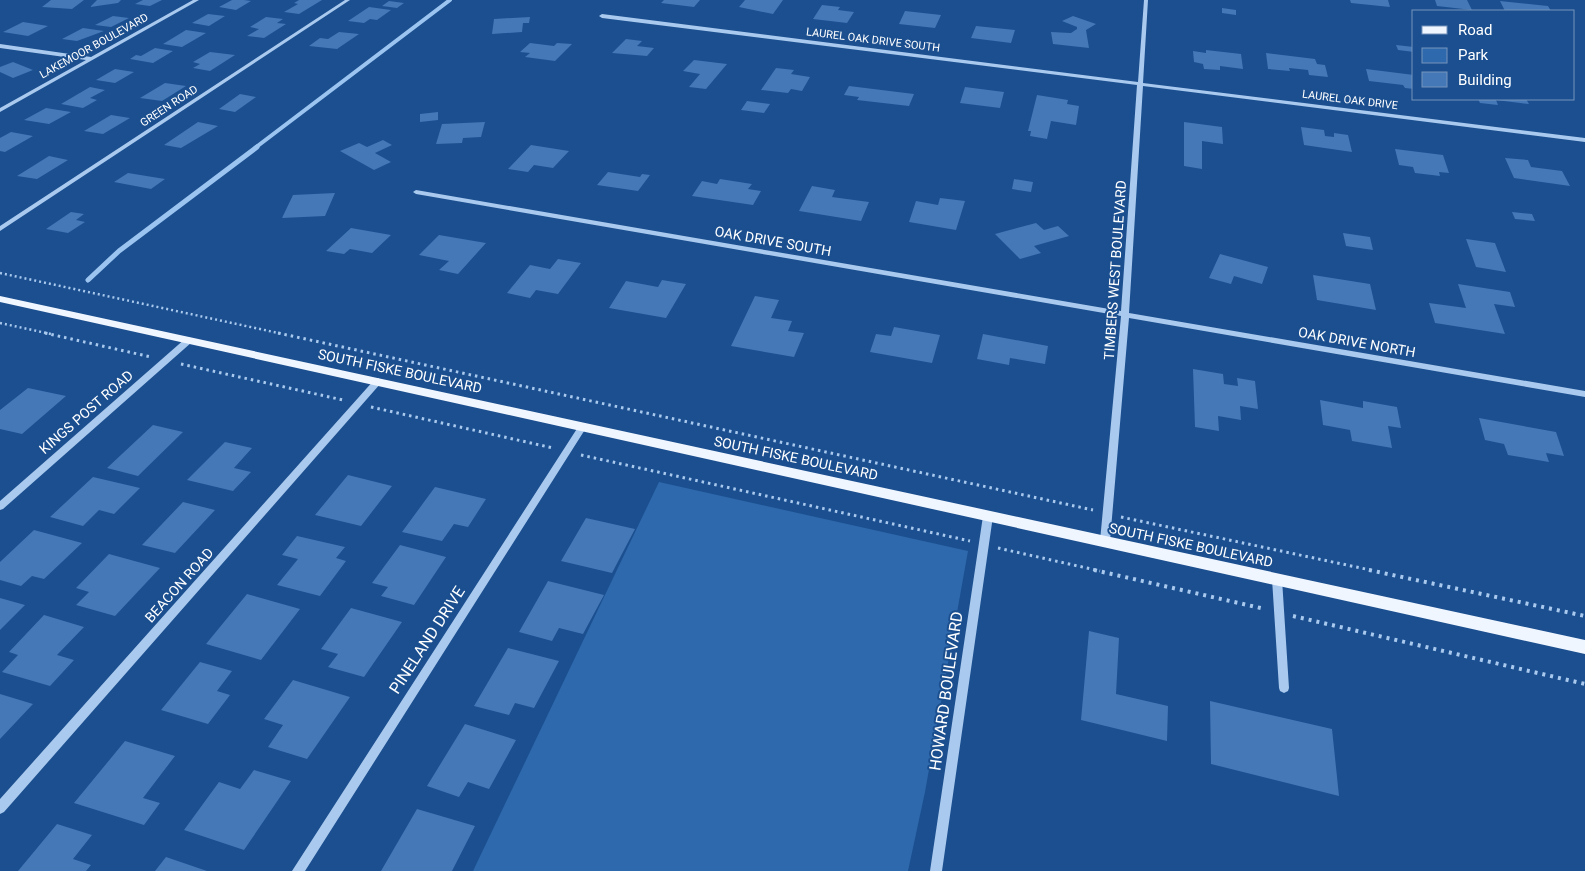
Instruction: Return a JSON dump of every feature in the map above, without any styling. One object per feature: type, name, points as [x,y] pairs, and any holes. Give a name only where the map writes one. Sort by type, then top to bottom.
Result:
[{"type":"main road","name":"SOUTH FISKE BOULEVARD","points":[[0,299],[1585,647]]},
{"type":"street","name":"LAKEMOOR BOULEVARD","points":[[0,110],[197,0]]},
{"type":"street","name":"GREEN ROAD","points":[[0,230],[348,0]]},
{"type":"street","name":"TIMBERS WEST BOULEVARD","points":[[1105,541],[1125,314],[1142,84],[1146,0]]},
{"type":"street","name":"LAUREL OAK DRIVE SOUTH","points":[[602,16],[1142,84]]},
{"type":"street","points":[[0,46],[92,59]]},
{"type":"street","name":"LAUREL OAK DRIVE","points":[[1142,84],[1585,140]]},
{"type":"street","name":"OAK DRIVE SOUTH","points":[[416,192],[1125,314]]},
{"type":"street","name":"OAK DRIVE NORTH","points":[[1125,314],[1585,394]]},
{"type":"street","name":"KINGS POST ROAD","points":[[0,506],[189,340]]},
{"type":"street","name":"BEACON ROAD","points":[[0,808],[378,381]]},
{"type":"street","name":"PINELAND DRIVE","points":[[298,871],[583,426]]},
{"type":"street","name":"HOWARD BOULEVARD","points":[[936,871],[988,516]]},
{"type":"street","points":[[1276,579],[1280,613],[1284,688]]},
{"type":"path","points":[[0,273],[1585,616]]},
{"type":"path","points":[[0,323],[984,544],[1585,684]]},
{"type":"green space","points":[[659,482],[968,551],[925,792],[908,871],[473,871]]},
{"type":"building","points":[[51,0],[84,0],[72,9],[42,7]]},
{"type":"building","points":[[97,0],[121,0],[118,3],[90,7]]},
{"type":"building","points":[[143,0],[162,0],[150,6],[135,4]]},
{"type":"building","points":[[232,0],[251,1],[236,10],[219,7]]},
{"type":"building","points":[[299,0],[322,0],[299,14],[284,12],[298,4],[294,3]]},
{"type":"building","points":[[664,0],[700,0],[694,7],[661,3]]},
{"type":"building","points":[[745,0],[783,0],[773,14],[739,7]]},
{"type":"building","points":[[1350,0],[1388,0],[1390,7],[1351,3]]},
{"type":"building","points":[[1435,0],[1467,0],[1472,10],[1437,6]]},
{"type":"building","points":[[389,1],[404,3],[397,8],[382,6]]},
{"type":"building","points":[[1500,1],[1548,6],[1550,10],[1504,10]]},
{"type":"building","points":[[822,5],[840,7],[838,10],[854,12],[847,23],[813,19]]},
{"type":"building","points":[[369,7],[391,10],[377,20],[370,19],[364,23],[348,21]]},
{"type":"building","points":[[1222,8],[1236,10],[1236,15],[1222,13]]},
{"type":"building","points":[[905,11],[941,15],[935,28],[899,24]]},
{"type":"building","points":[[208,14],[225,16],[209,26],[192,23]]},
{"type":"building","points":[[113,16],[129,18],[111,27],[95,25]]},
{"type":"building","points":[[1073,16],[1096,24],[1086,30],[1089,48],[1053,44],[1051,32],[1071,33],[1077,29],[1077,27],[1062,21]]},
{"type":"building","points":[[266,17],[283,19],[277,23],[286,24],[264,38],[247,36],[259,29],[250,27]]},
{"type":"building","points":[[530,17],[529,23],[523,23],[522,32],[492,34],[494,19]]},
{"type":"building","points":[[23,22],[48,26],[28,36],[3,32]]},
{"type":"building","points":[[976,26],[1015,30],[1011,43],[971,38]]},
{"type":"building","points":[[83,28],[104,31],[77,41],[62,39]]},
{"type":"building","points":[[186,30],[206,33],[182,47],[163,44]]},
{"type":"building","points":[[339,32],[359,34],[337,49],[309,46],[320,38],[328,39]]},
{"type":"building","points":[[626,39],[642,41],[637,46],[654,48],[647,56],[612,53]]},
{"type":"building","points":[[530,43],[554,46],[557,43],[572,44],[555,61],[525,57],[530,53],[520,52]]},
{"type":"building","points":[[1396,45],[1412,47],[1412,52],[1398,50]]},
{"type":"building","points":[[155,48],[173,51],[153,63],[130,59],[136,55],[141,56]]},
{"type":"building","points":[[1206,50],[1241,54],[1243,69],[1220,66],[1220,70],[1204,69],[1203,64],[1194,62],[1193,51],[1206,53]]},
{"type":"building","points":[[210,52],[235,55],[210,71],[193,68],[200,64],[193,62]]},
{"type":"building","points":[[1266,53],[1315,59],[1317,64],[1325,65],[1328,77],[1309,75],[1308,70],[1289,68],[1290,71],[1268,69]]},
{"type":"building","points":[[694,60],[727,64],[706,89],[689,87],[700,74],[683,71]]},
{"type":"building","points":[[13,62],[33,70],[13,78],[0,72],[0,67]]},
{"type":"building","points":[[776,68],[794,70],[791,74],[810,77],[802,91],[791,89],[788,93],[761,90]]},
{"type":"building","points":[[115,69],[134,72],[115,83],[96,80]]},
{"type":"building","points":[[1366,69],[1412,75],[1412,89],[1405,88],[1403,85],[1369,81]]},
{"type":"building","points":[[165,83],[186,86],[162,101],[140,98]]},
{"type":"building","points":[[849,86],[914,94],[909,106],[857,100],[859,97],[844,95]]},
{"type":"building","points":[[90,87],[105,90],[90,98],[97,100],[83,108],[61,104]]},
{"type":"building","points":[[965,87],[1004,92],[1000,108],[960,103]]},
{"type":"building","points":[[240,94],[256,97],[235,112],[219,109]]},
{"type":"building","points":[[1037,95],[1068,100],[1067,104],[1079,106],[1076,125],[1051,121],[1047,139],[1030,136],[1031,131],[1028,131]]},
{"type":"building","points":[[1478,100],[1496,100],[1498,105],[1480,103]]},
{"type":"building","points":[[1496,100],[1527,100],[1529,104]]},
{"type":"building","points":[[747,101],[770,104],[764,113],[741,110]]},
{"type":"building","points":[[46,108],[71,112],[49,124],[24,120]]},
{"type":"building","points":[[438,112],[438,120],[420,122],[420,114]]},
{"type":"building","points":[[111,115],[130,118],[103,134],[84,131]]},
{"type":"building","points":[[198,122],[218,126],[181,148],[164,145]]},
{"type":"building","points":[[485,122],[481,137],[463,138],[462,143],[436,144],[442,124]]},
{"type":"building","points":[[1184,122],[1222,127],[1223,144],[1202,141],[1202,169],[1184,166]]},
{"type":"building","points":[[1301,127],[1324,130],[1325,136],[1334,137],[1334,133],[1348,135],[1352,152],[1304,145]]},
{"type":"building","points":[[11,132],[33,136],[5,152],[0,151],[0,138]]},
{"type":"building","points":[[383,140],[392,145],[375,153],[391,162],[374,170],[340,151],[359,143],[367,147]]},
{"type":"building","points":[[531,145],[569,151],[553,168],[534,165],[528,172],[508,169]]},
{"type":"building","points":[[1395,149],[1443,155],[1449,173],[1439,172],[1440,176],[1415,173],[1413,167],[1399,165]]},
{"type":"building","points":[[49,156],[68,160],[37,179],[17,176]]},
{"type":"building","points":[[1505,158],[1528,160],[1531,167],[1562,171],[1570,186],[1514,178]]},
{"type":"building","points":[[608,172],[640,177],[642,174],[650,175],[638,191],[597,185]]},
{"type":"building","points":[[128,173],[165,179],[151,189],[114,182]]},
{"type":"building","points":[[720,179],[752,184],[748,189],[761,191],[753,205],[692,196],[702,181],[717,184]]},
{"type":"building","points":[[1014,179],[1033,182],[1031,192],[1012,189]]},
{"type":"building","points":[[812,186],[835,190],[832,197],[869,202],[861,221],[799,211]]},
{"type":"building","points":[[335,193],[325,216],[282,218],[293,195]]},
{"type":"building","points":[[940,198],[965,201],[956,230],[909,222],[916,201],[938,205]]},
{"type":"building","points":[[71,212],[84,214],[76,220],[85,222],[68,233],[46,229]]},
{"type":"building","points":[[1512,212],[1532,214],[1535,221],[1515,219]]},
{"type":"building","points":[[1036,223],[1044,230],[1058,226],[1069,236],[1034,246],[1041,253],[1020,259],[995,234]]},
{"type":"building","points":[[351,228],[391,235],[372,253],[350,249],[344,254],[326,251]]},
{"type":"building","points":[[1343,233],[1370,237],[1373,250],[1346,246]]},
{"type":"building","points":[[439,235],[486,243],[458,274],[439,270],[449,261],[419,255]]},
{"type":"building","points":[[1466,239],[1495,243],[1506,272],[1476,267]]},
{"type":"building","points":[[1220,254],[1268,267],[1262,284],[1234,276],[1231,284],[1209,278]]},
{"type":"building","points":[[558,259],[581,263],[558,294],[536,290],[530,298],[507,293],[530,265],[550,269]]},
{"type":"building","points":[[1313,275],[1370,284],[1376,310],[1317,300]]},
{"type":"building","points":[[662,280],[686,284],[666,318],[609,308],[626,281],[658,287]]},
{"type":"building","points":[[1458,284],[1510,292],[1515,307],[1494,304],[1505,334],[1435,323],[1429,303],[1466,308]]},
{"type":"building","points":[[755,296],[779,300],[771,318],[792,321],[788,331],[804,333],[794,357],[731,346]]},
{"type":"building","points":[[894,327],[940,335],[932,363],[870,352],[876,334],[891,336]]},
{"type":"building","points":[[983,334],[1048,346],[1045,364],[1010,358],[1009,365],[977,359]]},
{"type":"building","points":[[1193,369],[1223,374],[1224,384],[1238,386],[1237,378],[1255,381],[1258,409],[1240,406],[1241,420],[1218,416],[1219,431],[1195,427]]},
{"type":"building","points":[[28,388],[66,396],[22,434],[0,429],[0,410]]},
{"type":"building","points":[[1320,400],[1363,408],[1363,401],[1397,407],[1401,428],[1388,426],[1392,448],[1352,441],[1350,430],[1323,425]]},
{"type":"building","points":[[1479,418],[1556,432],[1564,456],[1546,453],[1549,462],[1508,455],[1504,444],[1485,440]]},
{"type":"building","points":[[153,425],[183,432],[138,476],[107,468]]},
{"type":"building","points":[[225,442],[252,448],[234,468],[251,472],[233,491],[187,480]]},
{"type":"building","points":[[348,475],[392,486],[361,526],[315,515]]},
{"type":"building","points":[[93,477],[140,488],[114,514],[99,510],[83,526],[50,517]]},
{"type":"building","points":[[435,487],[486,499],[468,527],[454,524],[442,541],[402,532]]},
{"type":"building","points":[[183,502],[215,510],[175,553],[142,545]]},
{"type":"building","points":[[586,518],[635,529],[612,573],[561,561]]},
{"type":"building","points":[[34,530],[82,543],[44,579],[32,576],[21,586],[0,580],[0,562]]},
{"type":"building","points":[[297,536],[345,547],[336,558],[346,561],[320,596],[277,585],[298,559],[282,555]]},
{"type":"building","points":[[400,545],[446,557],[414,605],[381,596],[388,587],[372,583]]},
{"type":"building","points":[[109,554],[160,568],[115,616],[76,605],[89,592],[76,588]]},
{"type":"building","points":[[548,581],[604,595],[583,634],[559,628],[552,641],[519,632]]},
{"type":"building","points":[[247,594],[300,609],[261,660],[206,644]]},
{"type":"building","points":[[0,598],[25,605],[0,630]]},
{"type":"building","points":[[351,608],[402,622],[364,677],[328,667],[338,654],[321,649]]},
{"type":"building","points":[[44,615],[84,627],[57,655],[74,660],[50,686],[2,672],[18,655],[9,652]]},
{"type":"building","points":[[1089,631],[1119,638],[1116,694],[1168,706],[1167,741],[1081,720]]},
{"type":"building","points":[[508,648],[559,661],[534,708],[515,703],[509,715],[474,706]]},
{"type":"building","points":[[200,662],[232,671],[217,691],[230,695],[208,724],[161,710]]},
{"type":"building","points":[[293,680],[350,697],[307,759],[268,747],[283,725],[264,719]]},
{"type":"building","points":[[0,694],[33,704],[0,739]]},
{"type":"building","points":[[1210,701],[1332,729],[1339,796],[1211,764]]},
{"type":"building","points":[[465,724],[516,740],[489,789],[468,782],[459,797],[427,786]]},
{"type":"building","points":[[125,741],[175,756],[143,798],[160,803],[144,825],[74,803]]},
{"type":"building","points":[[254,770],[291,781],[244,850],[184,830],[219,782],[240,789]]},
{"type":"building","points":[[417,809],[475,826],[452,871],[381,871]]},
{"type":"building","points":[[57,824],[92,835],[73,859],[91,865],[86,871],[18,871]]},
{"type":"building","points":[[166,857],[207,871],[155,871]]},
{"type":"waterway","points":[[255,148],[450,0]]},
{"type":"waterway","points":[[88,280],[119,251],[257,147]]}]
